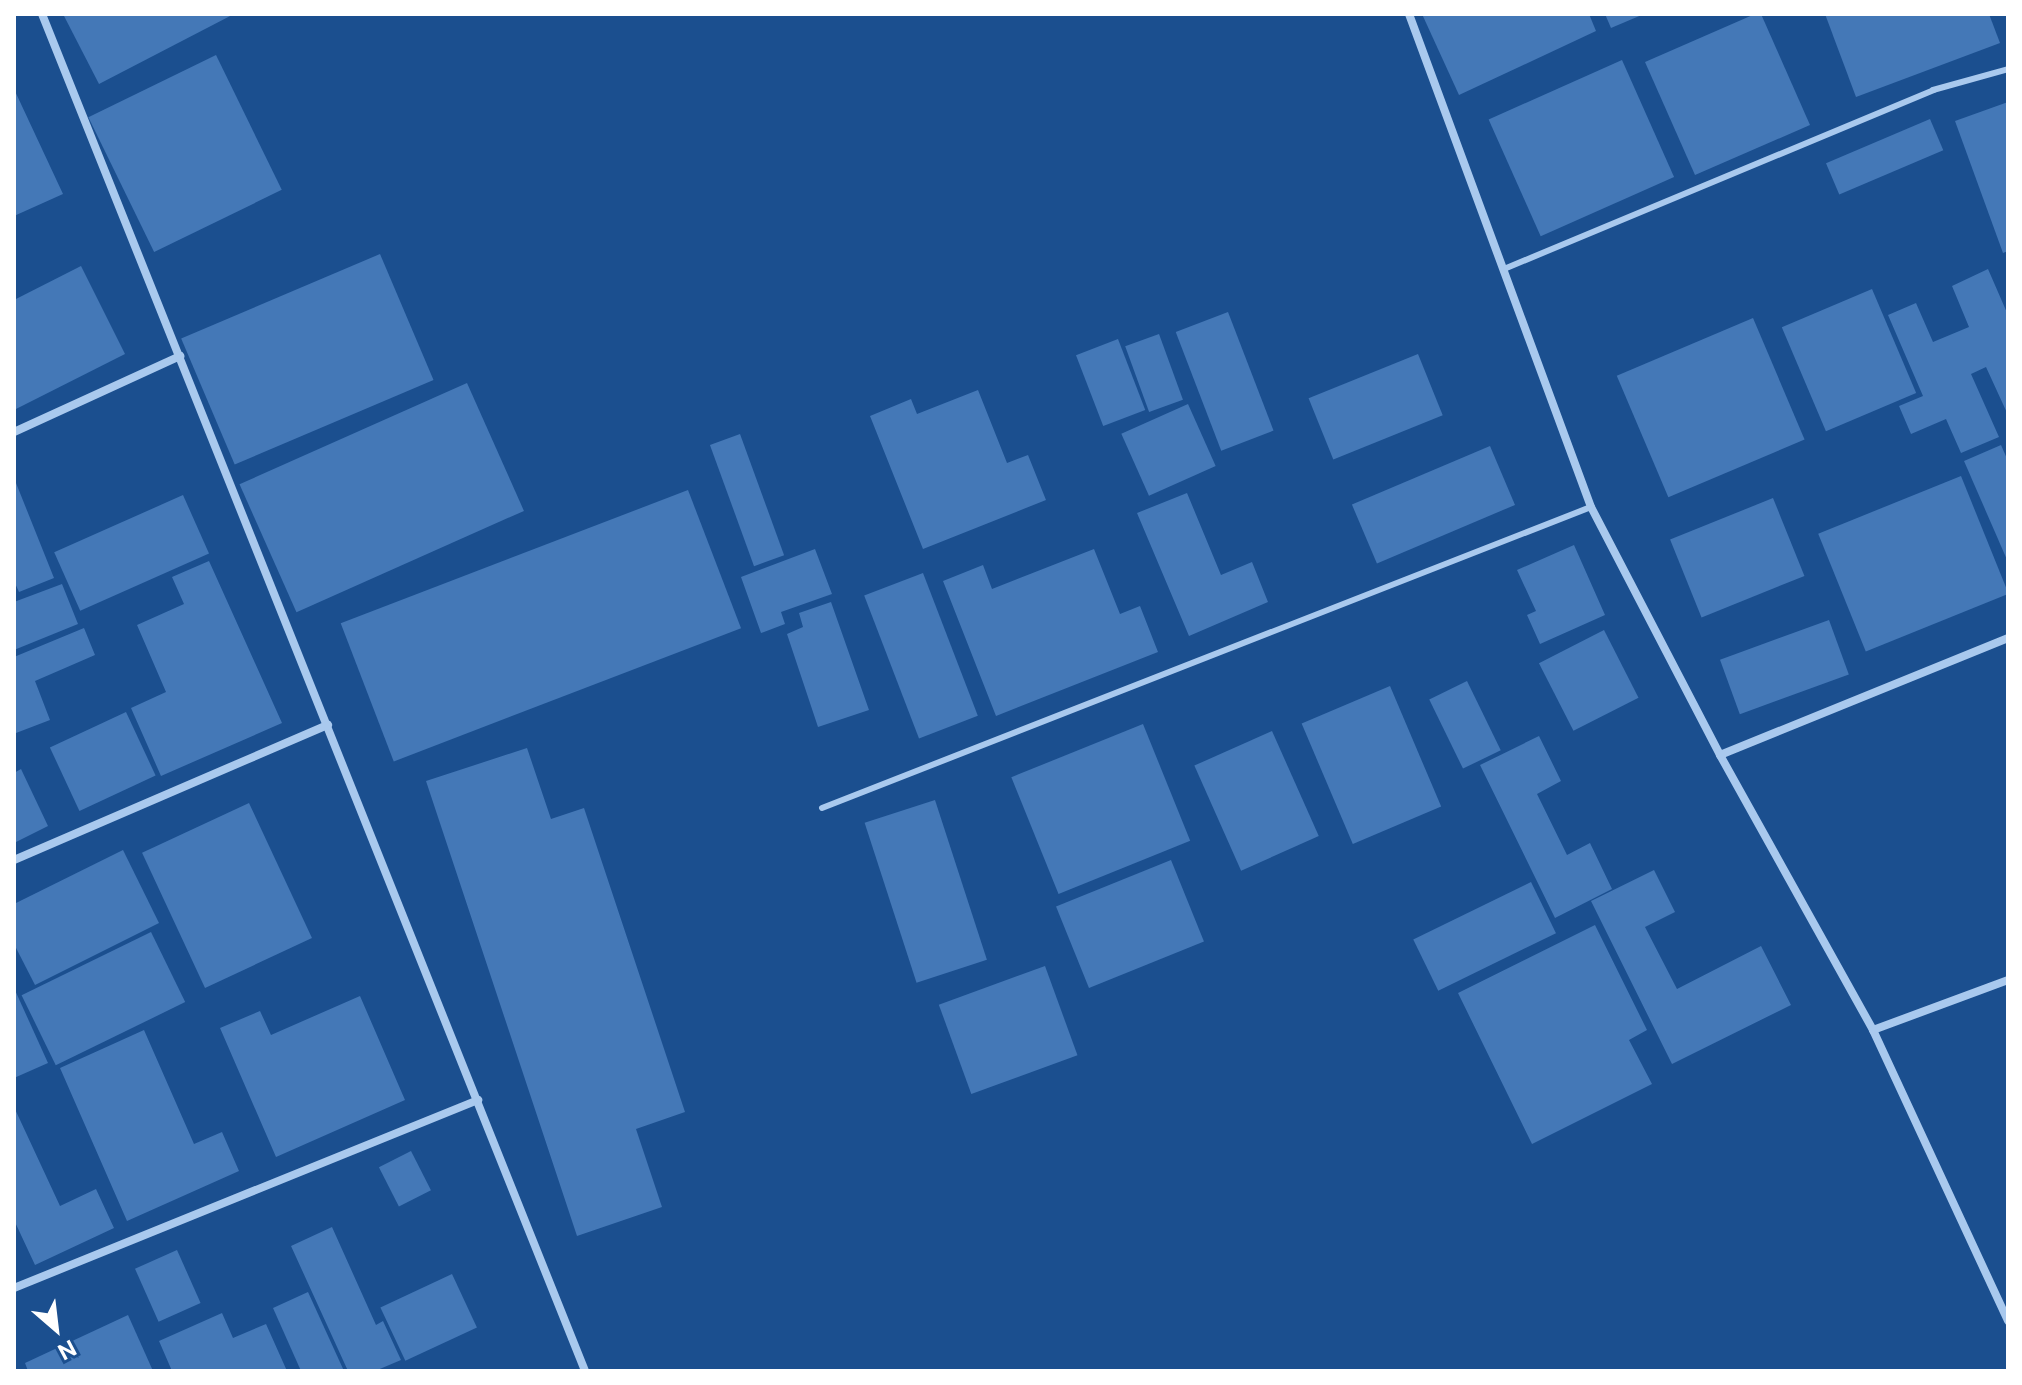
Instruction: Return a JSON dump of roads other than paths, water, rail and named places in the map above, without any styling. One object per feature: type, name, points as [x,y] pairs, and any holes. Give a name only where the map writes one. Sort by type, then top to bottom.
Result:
[{"type":"street","points":[[42,14],[585,1371]]},
{"type":"street","points":[[1409,14],[1591,507],[1720,755],[1873,1030],[2008,1321]]},
{"type":"street","points":[[14,432],[180,356]]},
{"type":"street","points":[[1720,755],[2008,638]]},
{"type":"street","points":[[14,860],[328,725]]},
{"type":"street","points":[[1873,1030],[2008,980]]},
{"type":"street","points":[[14,1288],[478,1100]]},
{"type":"lane","points":[[1504,269],[1933,90],[2008,69]]},
{"type":"lane","points":[[822,808],[1591,507]]}]
